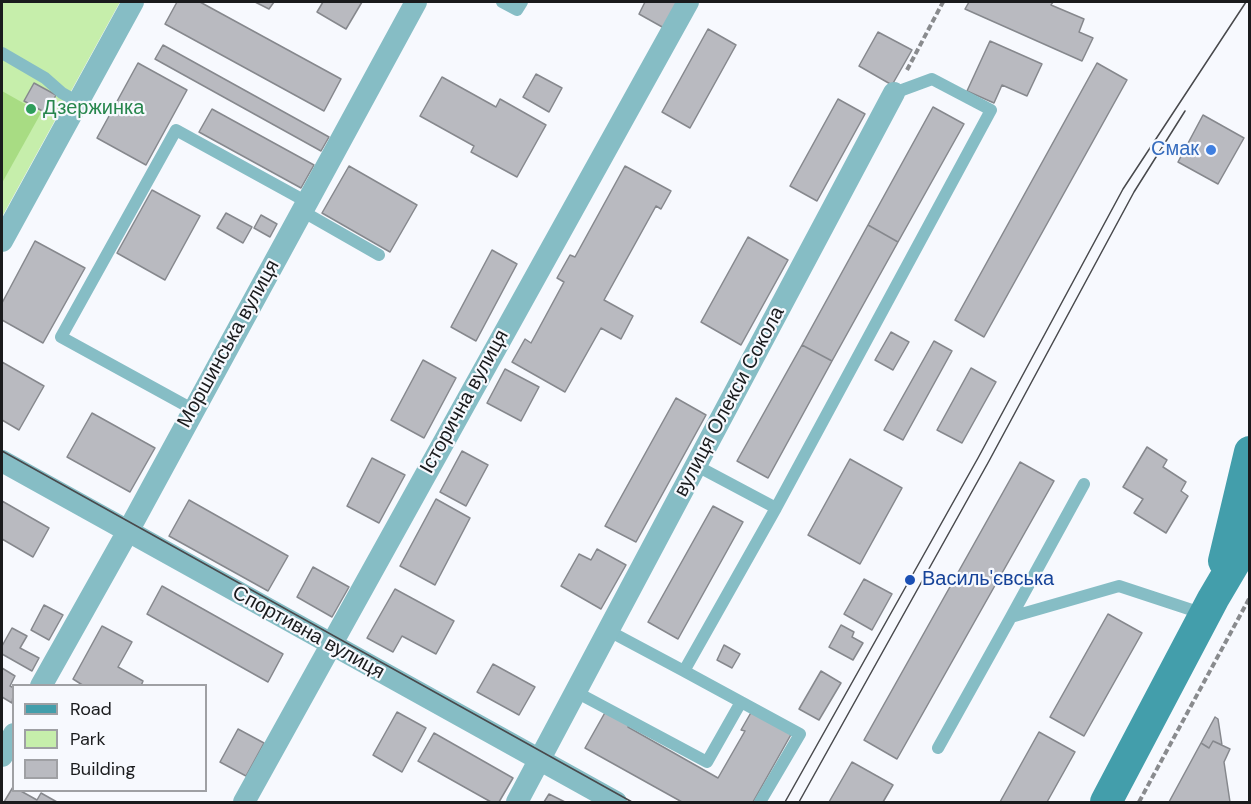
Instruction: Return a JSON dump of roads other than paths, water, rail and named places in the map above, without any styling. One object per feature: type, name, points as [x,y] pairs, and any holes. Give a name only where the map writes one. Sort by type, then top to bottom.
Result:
[{"type":"main road","points":[[1209,607],[1233,528],[1250,452]]},
{"type":"main road","points":[[1106,802],[1209,607],[1250,536]]},
{"type":"street","points":[[2,241],[133,2]]},
{"type":"street","name":"Моршинська вулиця","points":[[42,684],[416,2]]},
{"type":"street","name":"Історична вулиця","points":[[244,802],[688,2]]},
{"type":"street","name":"вулиця Олекси Сокола","points":[[517,802],[894,93]]},
{"type":"street","name":"Спортивна вулиця","points":[[2,461],[616,802]]},
{"type":"street","points":[[2,756],[12,738]]},
{"type":"lane","points":[[502,2],[518,10],[522,2]]},
{"type":"lane","points":[[2,53],[45,78],[62,93],[78,102]]},
{"type":"lane","points":[[684,671],[777,508],[991,111],[932,79],[894,93]]},
{"type":"lane","points":[[194,410],[61,337],[176,130],[379,255]]},
{"type":"lane","points":[[696,466],[777,508]]},
{"type":"lane","points":[[938,748],[1084,484]]},
{"type":"lane","points":[[1011,617],[1119,586],[1209,607]]},
{"type":"lane","points":[[609,631],[800,734],[760,802]]},
{"type":"lane","points":[[576,692],[707,762],[741,702]]},
{"type":"tram line","points":[[785,802],[978,458],[1123,189],[1246,2]]},
{"type":"tram line","points":[[799,802],[989,461],[1134,192],[1185,111]]},
{"type":"tram line","points":[[2,451],[632,802]]},
{"type":"place","name":"Дзержинка","points":[[31,109]]},
{"type":"place","name":"Смак","points":[[1211,150]]},
{"type":"place","name":"Василь'євська","points":[[910,580]]}]
